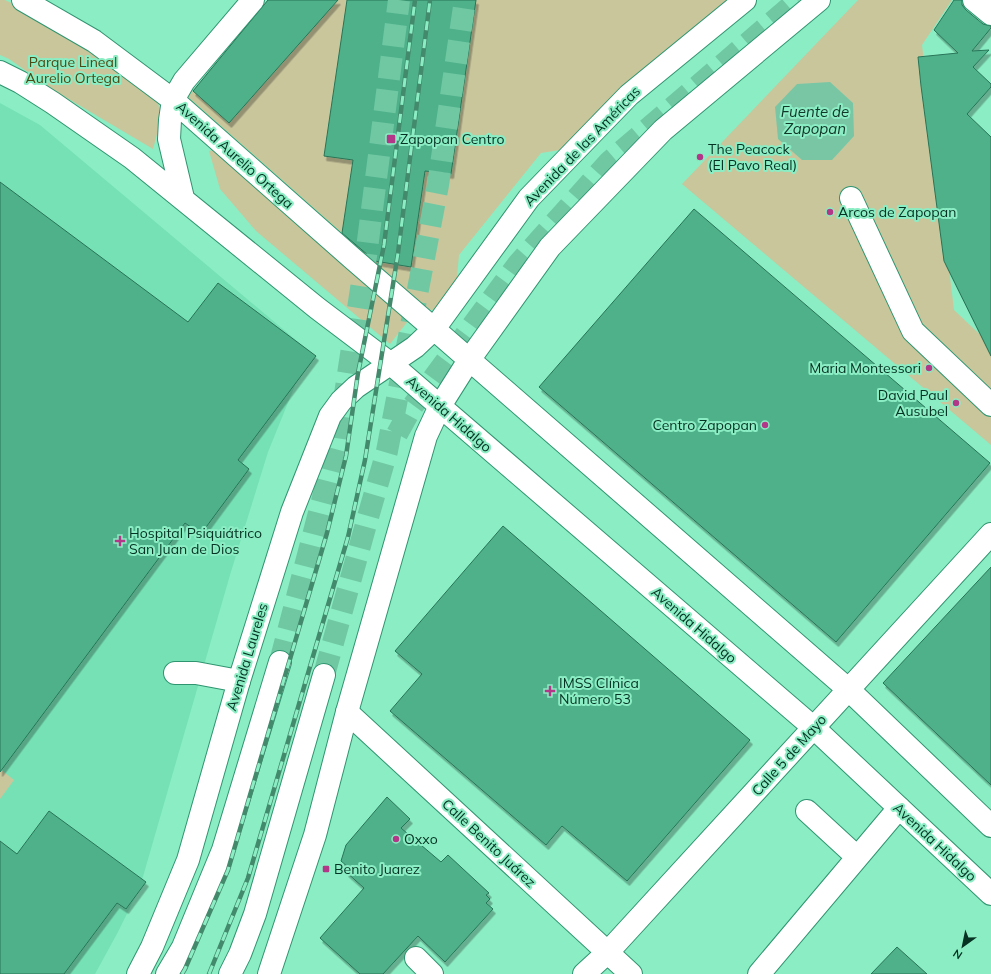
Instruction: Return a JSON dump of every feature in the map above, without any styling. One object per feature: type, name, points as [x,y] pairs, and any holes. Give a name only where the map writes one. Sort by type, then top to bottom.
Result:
[{"type":"main road","name":"Avenida Aurelio Ortega","points":[[23,0],[94,41],[173,100],[352,258],[434,328]]},
{"type":"main road","points":[[183,198],[170,139],[170,120],[173,100],[184,81],[253,0]]},
{"type":"main road","name":"Avenida de las Américas","points":[[391,364],[415,347],[434,328],[529,198],[629,95],[744,0]]},
{"type":"main road","points":[[269,974],[315,835],[347,712],[426,436],[440,406],[469,360],[550,248],[662,130],[819,0]]},
{"type":"main road","points":[[974,0],[991,14]]},
{"type":"main road","points":[[0,72],[20,82],[86,125],[132,158],[317,308],[391,364]]},
{"type":"main road","points":[[851,198],[913,331],[991,405]]},
{"type":"main road","points":[[434,328],[849,690],[991,826]]},
{"type":"main road","name":"Avenida Hidalgo","points":[[391,364],[814,728],[991,894]]},
{"type":"main road","name":"Avenida Laureles","points":[[138,974],[152,947],[188,860],[239,681],[292,512],[330,416],[341,401],[356,387],[391,364]]},
{"type":"main road","name":"Calle 5 de Mayo","points":[[584,974],[608,952],[991,534]]},
{"type":"main road","points":[[167,974],[183,947],[223,850],[280,662]]},
{"type":"main road","points":[[175,672],[196,673],[239,681]]},
{"type":"main road","points":[[230,974],[240,954],[255,914],[324,676]]},
{"type":"main road","name":"Calle Benito Juárez","points":[[347,712],[631,974]]},
{"type":"main road","points":[[759,974],[898,808]]},
{"type":"main road","points":[[807,811],[857,857]]},
{"type":"main road","points":[[416,958],[432,974]]},
{"type":"shaded area","name":"Hospital Psiquiátrico San Juan de Dios","points":[[0,103],[40,125],[309,351],[268,452],[230,575],[140,887],[95,974],[0,974]]},
{"type":"green space","name":"Parque Lineal Aurelio Ortega","points":[[0,0],[5,0],[30,12],[156,90],[161,119],[153,149],[55,91],[9,59],[0,55]]},
{"type":"green space","points":[[268,0],[732,0],[640,77],[560,150],[541,153],[459,255],[456,288],[440,309],[429,310],[188,97]]},
{"type":"green space","points":[[858,0],[952,0],[922,45],[954,310],[991,345],[991,445],[682,184]]},
{"type":"green space","points":[[215,150],[408,321],[390,344],[256,231],[220,189],[209,151]]},
{"type":"green space","points":[[0,769],[14,780],[0,799]]},
{"type":"water","name":"Fuente de Zapopan","points":[[830,82],[853,103],[854,136],[832,160],[802,160],[778,139],[775,107],[797,84]]},
{"type":"building","points":[[268,0],[338,0],[229,123],[193,91]]},
{"type":"building","name":"Zapopan Centro","points":[[347,0],[476,0],[451,174],[425,171],[411,267],[375,261],[342,233],[353,160],[324,156]]},
{"type":"building","points":[[954,0],[962,0],[962,5],[966,10],[983,24],[991,26],[991,28],[972,51],[989,50],[973,67],[991,84],[991,87],[967,114],[991,137],[991,356],[944,261],[921,86],[918,57],[958,53],[934,30]]},
{"type":"building","points":[[0,182],[188,322],[218,283],[316,356],[238,460],[249,469],[201,534],[185,523],[0,772]]},
{"type":"building","name":"Centro Zapopan","points":[[694,209],[990,463],[836,642],[539,387]]},
{"type":"building","name":"IMSS Clínica Número 53","points":[[503,526],[750,740],[627,881],[562,826],[546,845],[390,711],[422,674],[395,651]]},
{"type":"building","points":[[991,567],[991,785],[883,683]]},
{"type":"building","points":[[387,797],[410,819],[401,828],[441,862],[448,855],[489,893],[486,895],[490,899],[486,903],[493,909],[445,962],[418,936],[383,974],[360,974],[320,938],[364,888],[346,872],[349,868],[341,861],[346,845]]},
{"type":"building","points":[[49,811],[146,882],[126,909],[117,903],[64,974],[0,974],[0,841],[17,854]]},
{"type":"building","points":[[897,947],[927,974],[871,974]]},
{"type":"tunnel","points":[[280,662],[338,440],[366,256],[399,0]]},
{"type":"tunnel","points":[[324,675],[387,451],[438,185],[465,0]]},
{"type":"tunnel","points":[[397,434],[412,407],[518,264],[609,162],[798,0]]},
{"type":"railway","points":[[182,974],[228,870],[327,533],[346,456],[358,373],[384,245],[415,0]]},
{"type":"railway","points":[[209,974],[248,878],[348,537],[365,460],[398,253],[430,0]]},
{"type":"place","name":"Zapopan Centro","points":[[391,139]]},
{"type":"place","name":"The Peacock (El Pavo Real)","points":[[700,157]]},
{"type":"place","name":"Arcos de Zapopan","points":[[830,212]]},
{"type":"place","name":"Maria Montessori","points":[[929,368]]},
{"type":"place","name":"David Paul Ausubel","points":[[956,403]]},
{"type":"place","name":"Centro Zapopan","points":[[765,425]]},
{"type":"place","name":"Hospital Psiquiátrico San Juan de Dios","points":[[120,541]]},
{"type":"place","name":"IMSS Clínica Número 53","points":[[550,691]]},
{"type":"place","name":"Oxxo","points":[[396,839]]},
{"type":"place","name":"Benito Juarez","points":[[326,869]]}]
